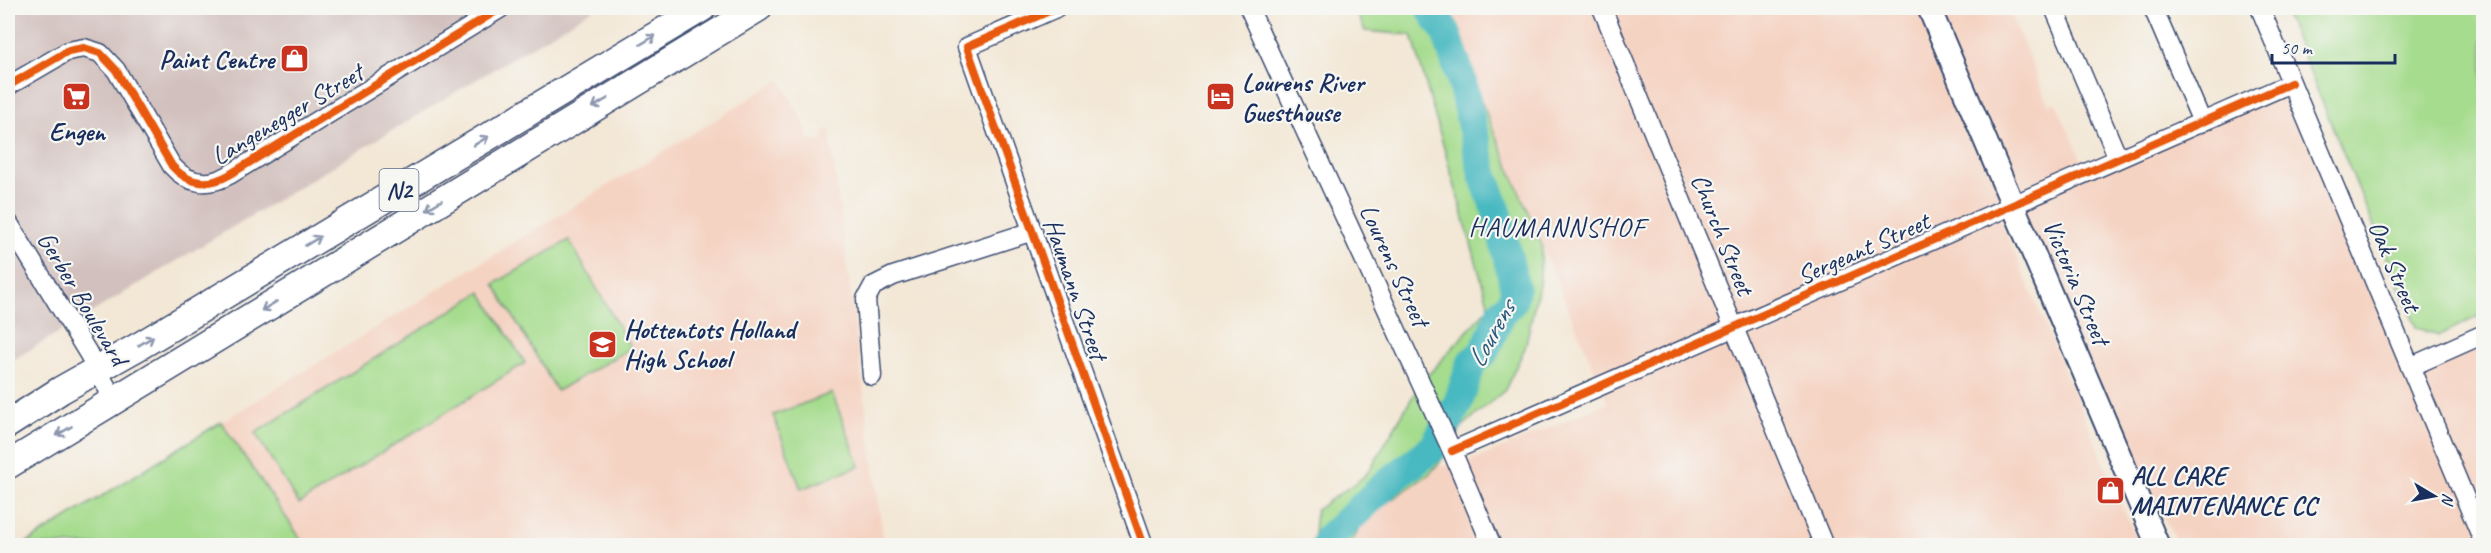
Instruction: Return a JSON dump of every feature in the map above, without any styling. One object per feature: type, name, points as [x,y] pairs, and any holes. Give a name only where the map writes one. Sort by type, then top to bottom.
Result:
[{"type":"highway","name":"N2","points":[[8,424],[61,390],[702,8]]},
{"type":"highway","name":"N2","points":[[8,465],[758,8]]},
{"type":"main road","name":"Victoria Street","points":[[1929,8],[2158,546]]},
{"type":"street","name":"Langenegger Street","points":[[8,86],[68,51],[84,48],[100,53],[116,70],[178,173],[193,181],[212,182],[229,175],[501,8]]},
{"type":"street","name":"Haumann Street","points":[[1056,8],[967,47],[1144,546]]},
{"type":"street","name":"Lourens Street","points":[[1249,8],[1422,384],[1492,546]]},
{"type":"street","name":"Church Street","points":[[1602,8],[1824,546]]},
{"type":"street","points":[[2054,8],[2118,158]]},
{"type":"street","points":[[2153,8],[2202,122]]},
{"type":"street","name":"Oak Street","points":[[2260,8],[2484,543]]},
{"type":"street","name":"Sergeant Street","points":[[1449,444],[1734,328],[2013,203],[2291,83]]},
{"type":"street","name":"Gerber Boulevard","points":[[8,222],[114,400]]},
{"type":"street","points":[[872,376],[866,299],[873,286],[893,276],[1034,231]]},
{"type":"street","points":[[2410,368],[2484,334]]},
{"type":"shaded area","points":[[8,8],[595,8],[8,363]]},
{"type":"shaded area","points":[[1442,8],[2008,8],[2049,104],[2056,102],[2088,174],[2290,89],[2411,368],[2483,334],[2483,545],[2177,545],[2015,204],[1997,212],[2139,545],[1350,546],[1367,516],[1438,465],[1445,466],[1481,457],[1608,403]]},
{"type":"shaded area","name":"Hottentots Holland High School","points":[[780,80],[806,127],[808,138],[821,142],[824,132],[829,128],[884,545],[19,546]]},
{"type":"green space","points":[[1355,8],[1442,8],[1542,245],[1539,285],[1525,348],[1505,390],[1463,426],[1438,465],[1428,475],[1367,516],[1350,545],[1313,546],[1316,510],[1369,471],[1420,384],[1489,307],[1412,35],[1365,31]]},
{"type":"green space","points":[[2283,8],[2483,8],[2483,314],[2438,336],[2416,327]]},
{"type":"green space","points":[[569,240],[631,348],[557,391],[494,284]]},
{"type":"green space","points":[[481,292],[525,363],[299,504],[255,433]]},
{"type":"green space","points":[[832,393],[860,466],[801,489],[773,415]]},
{"type":"green space","points":[[221,422],[305,545],[23,545]]},
{"type":"waterway","name":"Lourens","points":[[1326,546],[1328,539],[1385,485],[1434,447],[1458,403],[1472,362],[1484,352],[1501,313],[1512,302],[1515,289],[1498,215],[1483,174],[1461,78],[1446,32],[1430,8]]},
{"type":"cycle path","points":[[8,86],[68,51],[84,48],[100,53],[116,70],[172,166],[192,180],[213,181],[229,175],[501,8]]},
{"type":"cycle path","points":[[1056,8],[967,47],[1144,546]]},
{"type":"cycle path","points":[[1452,451],[2291,83]]},
{"type":"place","name":"Paint Centre","points":[[295,59]]},
{"type":"place","name":"Engen","points":[[77,97]]},
{"type":"place","name":"Lourens River Guesthouse","points":[[1221,97]]},
{"type":"place","name":"Hottentots Holland High School","points":[[603,344]]},
{"type":"place","name":"ALL CARE MAINTENANCE CC","points":[[2110,490]]},
{"type":"district","name":"HAUMANNSHOF","points":[[1557,227]]}]
